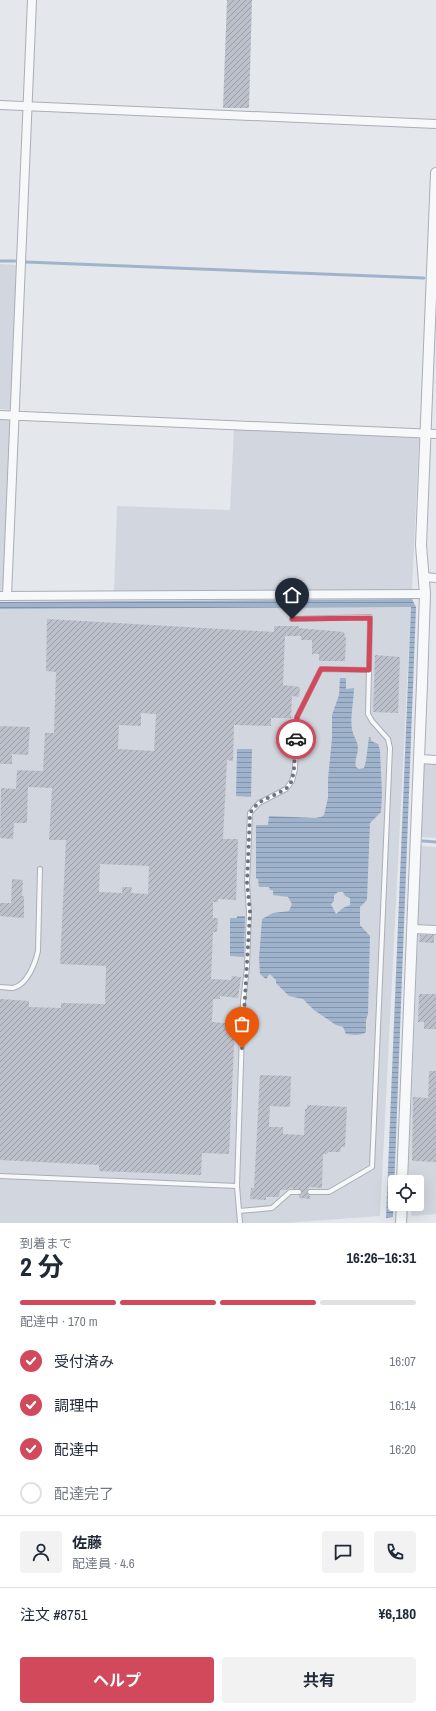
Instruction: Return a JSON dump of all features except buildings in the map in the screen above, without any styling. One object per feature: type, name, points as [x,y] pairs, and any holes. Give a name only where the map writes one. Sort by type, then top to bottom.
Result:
[{"type":"street","points":[[32,0],[14,416],[4,596],[424,594]]},
{"type":"street","points":[[0,105],[436,124]]},
{"type":"street","points":[[402,1175],[420,760],[424,594],[422,545],[431,434],[436,173]]},
{"type":"street","points":[[0,415],[431,434]]},
{"type":"street","points":[[424,577],[436,578]]},
{"type":"street","points":[[420,760],[436,760]]},
{"type":"street","points":[[413,929],[436,930]]},
{"type":"street","points":[[401,1223],[402,1211]]},
{"type":"lane","points":[[292,619],[370,618],[368,714],[372,721],[388,739],[390,748],[372,1167],[330,1192],[310,1192]]},
{"type":"lane","points":[[240,1223],[237,1186],[243,1002],[247,967],[250,912],[247,883],[250,813],[258,803],[286,789],[292,781],[297,717],[321,669],[369,670]]},
{"type":"lane","points":[[0,987],[13,988],[19,985],[26,978],[36,962],[38,951],[40,869]]},
{"type":"lane","points":[[0,1176],[237,1186]]},
{"type":"lane","points":[[239,1211],[272,1208],[290,1192],[299,1192]]},
{"type":"shaded area","points":[[0,264],[17,265],[12,410],[0,409]]},
{"type":"shaded area","points":[[0,418],[9,419],[11,421],[4,589],[0,594]]},
{"type":"shaded area","points":[[234,429],[419,438],[412,590],[114,593],[117,506],[230,510]]},
{"type":"shaded area","points":[[411,607],[380,1216],[285,1223],[0,1223],[0,609]]},
{"type":"shaded area","points":[[424,763],[436,763],[436,838],[421,837]]},
{"type":"shaded area","points":[[421,846],[436,847],[436,926],[418,926]]},
{"type":"shaded area","points":[[418,932],[436,933],[436,1214],[412,1216],[411,1211],[424,1211],[424,1175],[408,1175]]},
{"type":"water","points":[[412,599],[416,607],[395,1175],[388,1175],[388,1211],[393,1211],[393,1217],[386,1218],[411,607],[0,609],[0,602]]},
{"type":"water","points":[[340,678],[346,678],[346,689],[354,688],[351,723],[358,746],[355,762],[356,767],[359,769],[364,768],[369,737],[371,738],[371,741],[378,744],[380,750],[382,794],[381,812],[370,823],[367,900],[360,907],[360,925],[370,936],[368,1014],[366,1020],[366,1032],[356,1035],[346,1034],[343,1027],[336,1025],[314,1010],[303,999],[289,996],[276,983],[276,980],[270,974],[266,979],[260,974],[259,958],[262,919],[273,913],[289,911],[292,904],[288,897],[273,895],[273,890],[270,890],[269,887],[259,887],[258,879],[256,878],[256,825],[268,825],[269,816],[315,818],[324,815],[328,798],[332,715],[339,695]],"holes":[[[338,892],[343,892],[345,896],[350,898],[350,905],[343,908],[336,914],[331,904],[334,901],[334,895]]]},
{"type":"water","points":[[237,749],[252,749],[251,797],[236,796]]},
{"type":"water","points":[[237,916],[245,916],[244,957],[230,956],[230,918],[237,918]]},
{"type":"waterway","points":[[0,261],[15,261]]},
{"type":"waterway","points":[[26,262],[424,278]]},
{"type":"waterway","points":[[423,841],[436,842]]},
{"type":"way so far","points":[[242,1048],[243,1002],[247,967],[250,912],[247,883],[250,813],[258,803],[286,789],[292,781],[296,739]]},
{"type":"route","points":[[292,619],[370,618],[369,670],[321,669],[297,717],[296,739]]}]
